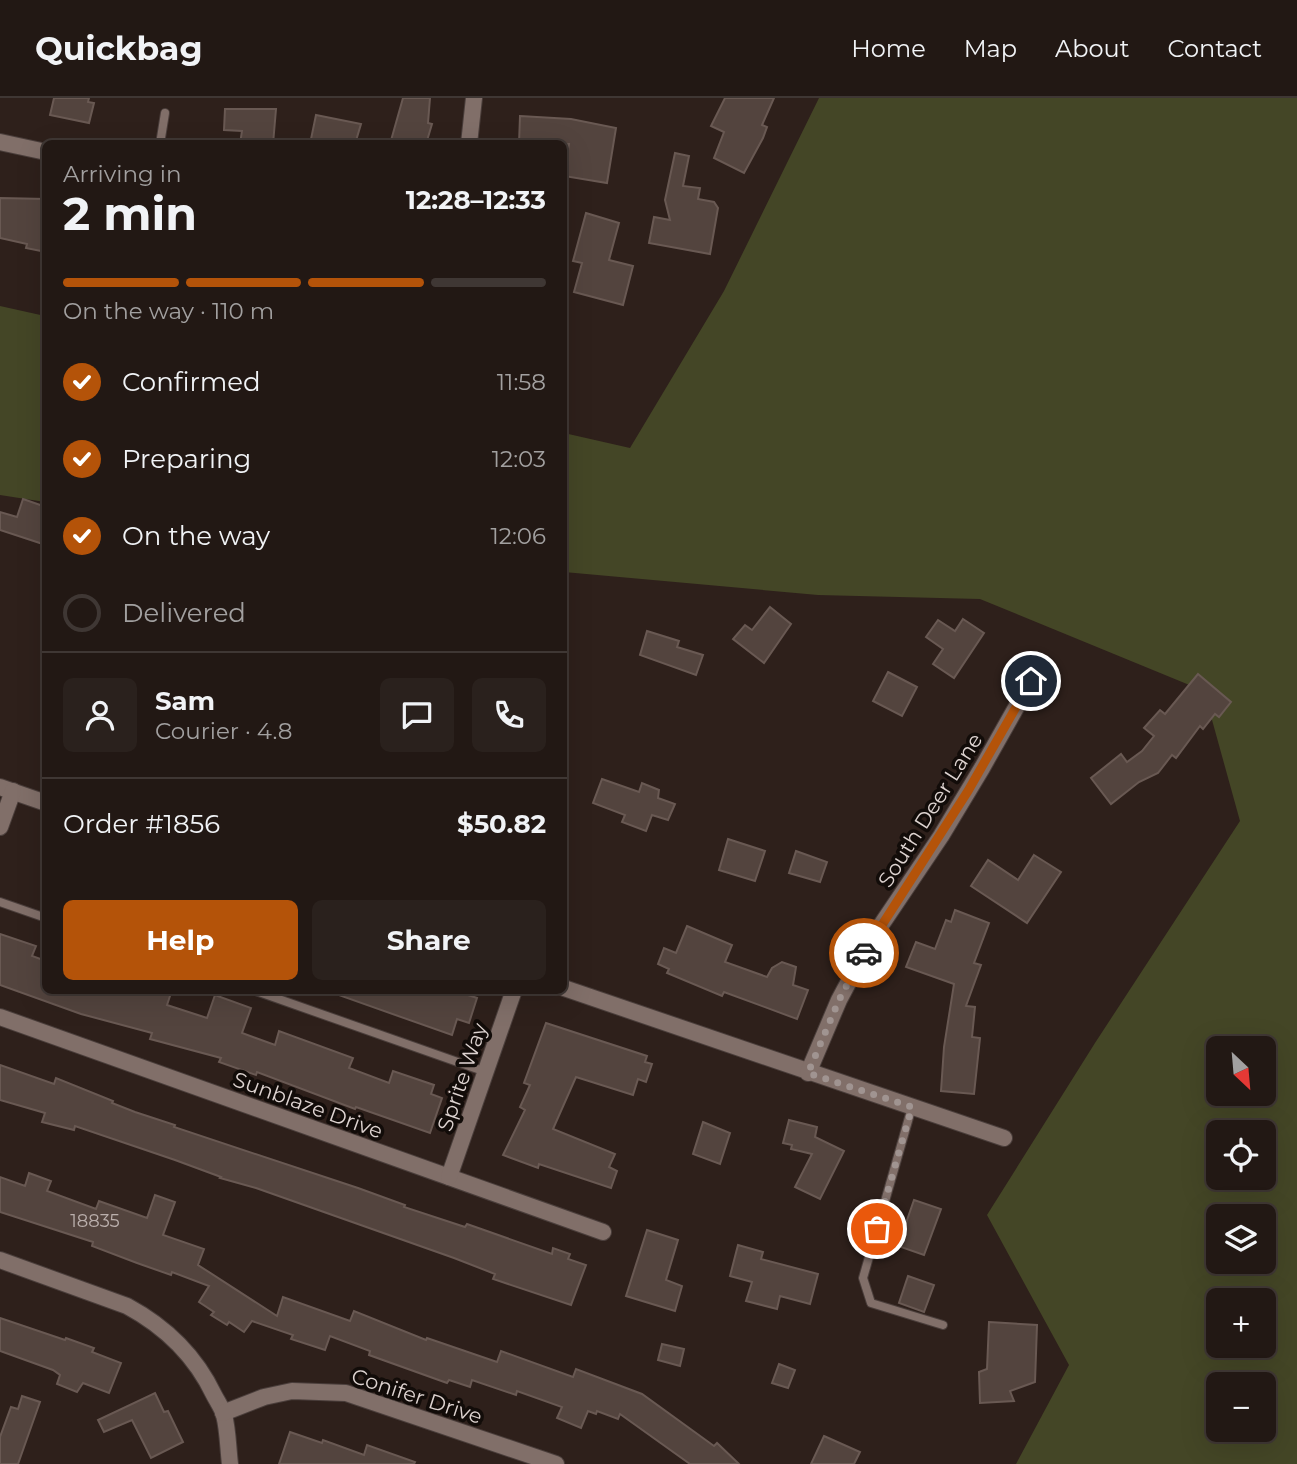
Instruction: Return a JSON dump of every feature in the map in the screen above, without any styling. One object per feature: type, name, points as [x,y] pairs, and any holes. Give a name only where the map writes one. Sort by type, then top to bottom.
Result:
[{"type":"street","points":[[469,140],[474,98]]},
{"type":"street","points":[[0,142],[42,151]]},
{"type":"street","name":"South Deer Lane","points":[[808,1073],[839,1000],[871,940],[941,836],[1031,681]]},
{"type":"street","points":[[0,827],[6,789],[42,802]]},
{"type":"street","points":[[567,989],[1004,1138]]},
{"type":"street","name":"Sprite Way","points":[[449,1177],[513,994]]},
{"type":"street","name":"Sunblaze Drive","points":[[0,1017],[603,1232]]},
{"type":"street","points":[[0,1260],[102,1296],[147,1317],[188,1351],[208,1381],[223,1413],[230,1464]]},
{"type":"street","name":"Conifer Drive","points":[[223,1413],[264,1397],[292,1391],[346,1393],[556,1464]]},
{"type":"lane","points":[[161,140],[166,113]]},
{"type":"lane","points":[[0,902],[42,917]]},
{"type":"lane","points":[[264,994],[486,1072]]},
{"type":"lane","points":[[912,1107],[863,1278],[872,1303],[943,1325]]},
{"type":"green space","points":[[819,98],[1297,98],[1297,1464],[1016,1464],[1069,1365],[987,1215],[1240,821],[1204,691],[980,599],[818,595],[567,572],[567,434],[630,448],[724,291]]},
{"type":"green space","points":[[0,306],[42,315],[42,502],[0,495]]},
{"type":"building","points":[[54,98],[89,98],[88,102],[94,103],[89,123],[50,115]]},
{"type":"building","points":[[403,98],[430,98],[428,123],[432,124],[427,140],[391,140]]},
{"type":"building","points":[[725,98],[774,98],[762,125],[767,127],[763,138],[744,173],[714,158],[724,132],[711,126]]},
{"type":"building","points":[[225,109],[276,109],[273,140],[241,140],[242,131],[224,130]]},
{"type":"building","points":[[316,115],[361,124],[356,140],[311,140]]},
{"type":"building","points":[[520,116],[571,119],[616,128],[607,183],[567,176],[567,140],[519,140]]},
{"type":"building","points":[[675,153],[689,156],[683,186],[700,188],[698,199],[714,202],[718,208],[710,254],[649,243],[654,217],[670,220],[665,200]]},
{"type":"building","points":[[0,198],[42,199],[42,251],[26,248],[27,244],[0,238]]},
{"type":"building","points":[[586,213],[619,223],[609,260],[633,266],[623,305],[574,292],[582,263],[573,261]]},
{"type":"building","points":[[23,499],[42,506],[42,544],[0,530],[0,512],[17,517]]},
{"type":"building","points":[[770,607],[791,624],[764,663],[733,639],[745,625],[752,630]]},
{"type":"building","points":[[963,619],[984,633],[954,678],[933,664],[943,649],[926,637],[938,620],[955,631]]},
{"type":"building","points":[[647,631],[679,641],[677,647],[703,655],[696,675],[640,655]]},
{"type":"building","points":[[888,672],[917,687],[902,716],[873,701]]},
{"type":"building","points":[[1198,674],[1231,702],[1219,717],[1215,714],[1203,729],[1200,726],[1176,758],[1172,755],[1158,773],[1139,782],[1111,804],[1091,778],[1121,754],[1127,762],[1142,751],[1154,736],[1144,728],[1160,710],[1165,714]]},
{"type":"building","points":[[602,779],[639,792],[642,783],[659,790],[658,798],[675,804],[668,820],[652,815],[646,831],[622,822],[625,815],[593,803]]},
{"type":"building","points":[[728,839],[765,851],[755,881],[719,870]]},
{"type":"building","points":[[796,851],[827,862],[820,882],[789,873]]},
{"type":"building","points":[[1034,855],[1061,872],[1027,923],[971,886],[988,860],[1018,880]]},
{"type":"building","points":[[955,910],[989,923],[974,963],[981,965],[966,1006],[975,1007],[972,1037],[980,1038],[974,1094],[941,1091],[944,1047],[954,984],[906,967],[916,942],[935,949],[946,920],[951,922]]},
{"type":"building","points":[[687,926],[732,945],[725,962],[767,977],[772,968],[782,962],[796,967],[793,985],[808,990],[797,1019],[724,992],[722,996],[667,973],[669,969],[658,964],[664,948],[676,953]]},
{"type":"building","points":[[0,934],[36,946],[32,956],[42,960],[42,994],[171,994],[167,1005],[207,1018],[215,995],[251,1008],[242,1033],[275,1045],[279,1031],[353,1058],[349,1068],[389,1083],[393,1071],[434,1085],[431,1094],[442,1098],[430,1133],[356,1107],[355,1109],[257,1072],[256,1075],[219,1062],[221,1058],[150,1039],[152,1033],[81,1014],[0,985]]},
{"type":"building","points":[[336,994],[465,994],[477,998],[469,1023],[457,1019],[452,1035]]},
{"type":"building","points":[[546,1023],[647,1056],[645,1062],[652,1064],[646,1082],[638,1079],[633,1095],[576,1077],[553,1129],[615,1154],[609,1167],[617,1171],[611,1188],[539,1164],[538,1168],[503,1155],[525,1110],[520,1107],[530,1085],[524,1083]]},
{"type":"building","points":[[0,1065],[54,1084],[56,1078],[113,1101],[112,1103],[175,1125],[174,1127],[358,1188],[405,1205],[404,1207],[465,1227],[467,1224],[552,1254],[553,1248],[570,1254],[568,1259],[586,1265],[571,1305],[493,1279],[495,1274],[454,1258],[256,1188],[220,1178],[75,1126],[74,1130],[42,1122],[45,1113],[0,1100]]},
{"type":"building","points":[[789,1120],[817,1127],[815,1137],[844,1151],[820,1199],[795,1187],[812,1154],[791,1149],[792,1145],[783,1143]]},
{"type":"building","points":[[703,1122],[730,1133],[720,1164],[693,1154]]},
{"type":"building","points":[[29,1173],[51,1181],[47,1191],[96,1209],[99,1201],[147,1218],[155,1195],[175,1202],[163,1235],[204,1249],[198,1265],[277,1316],[283,1297],[350,1321],[354,1311],[426,1340],[427,1338],[497,1362],[501,1351],[573,1377],[576,1369],[642,1394],[714,1446],[717,1443],[739,1464],[690,1464],[620,1414],[618,1419],[597,1411],[596,1414],[588,1411],[581,1428],[557,1418],[562,1407],[517,1391],[516,1395],[472,1380],[470,1387],[449,1380],[447,1383],[369,1355],[370,1351],[330,1336],[325,1350],[291,1339],[293,1335],[252,1321],[244,1332],[211,1315],[214,1312],[199,1302],[209,1286],[92,1246],[93,1242],[0,1212],[0,1177],[25,1186]]},
{"type":"building","points":[[914,1200],[941,1209],[924,1255],[898,1246]]},
{"type":"building","points":[[647,1230],[678,1240],[666,1280],[682,1286],[675,1311],[626,1296]]},
{"type":"building","points":[[738,1245],[763,1252],[761,1259],[818,1274],[810,1304],[780,1296],[777,1309],[746,1301],[752,1282],[730,1276]]},
{"type":"building","points":[[908,1276],[934,1285],[924,1312],[899,1303]]},
{"type":"building","points":[[0,1318],[94,1348],[92,1352],[121,1363],[109,1393],[83,1383],[77,1392],[57,1384],[60,1375],[53,1370],[0,1351]]},
{"type":"building","points":[[989,1322],[1037,1325],[1035,1382],[1010,1391],[1014,1401],[980,1403],[979,1372],[987,1369]]},
{"type":"building","points":[[662,1344],[684,1349],[680,1366],[658,1360]]},
{"type":"building","points":[[779,1364],[795,1370],[788,1388],[772,1383]]},
{"type":"building","points":[[155,1393],[164,1412],[168,1411],[183,1442],[151,1458],[132,1420],[104,1432],[98,1420]]},
{"type":"building","points":[[22,1396],[40,1402],[18,1464],[0,1464],[0,1437],[11,1407],[18,1409]]},
{"type":"building","points":[[290,1432],[322,1443],[323,1440],[364,1455],[367,1445],[415,1462],[279,1464]]},
{"type":"building","points":[[824,1436],[860,1452],[854,1464],[811,1464]]},
{"type":"way so far","points":[[864,953],[839,1000],[808,1073],[912,1107],[877,1229]]},
{"type":"route","points":[[864,953],[941,836],[1031,681]]}]
